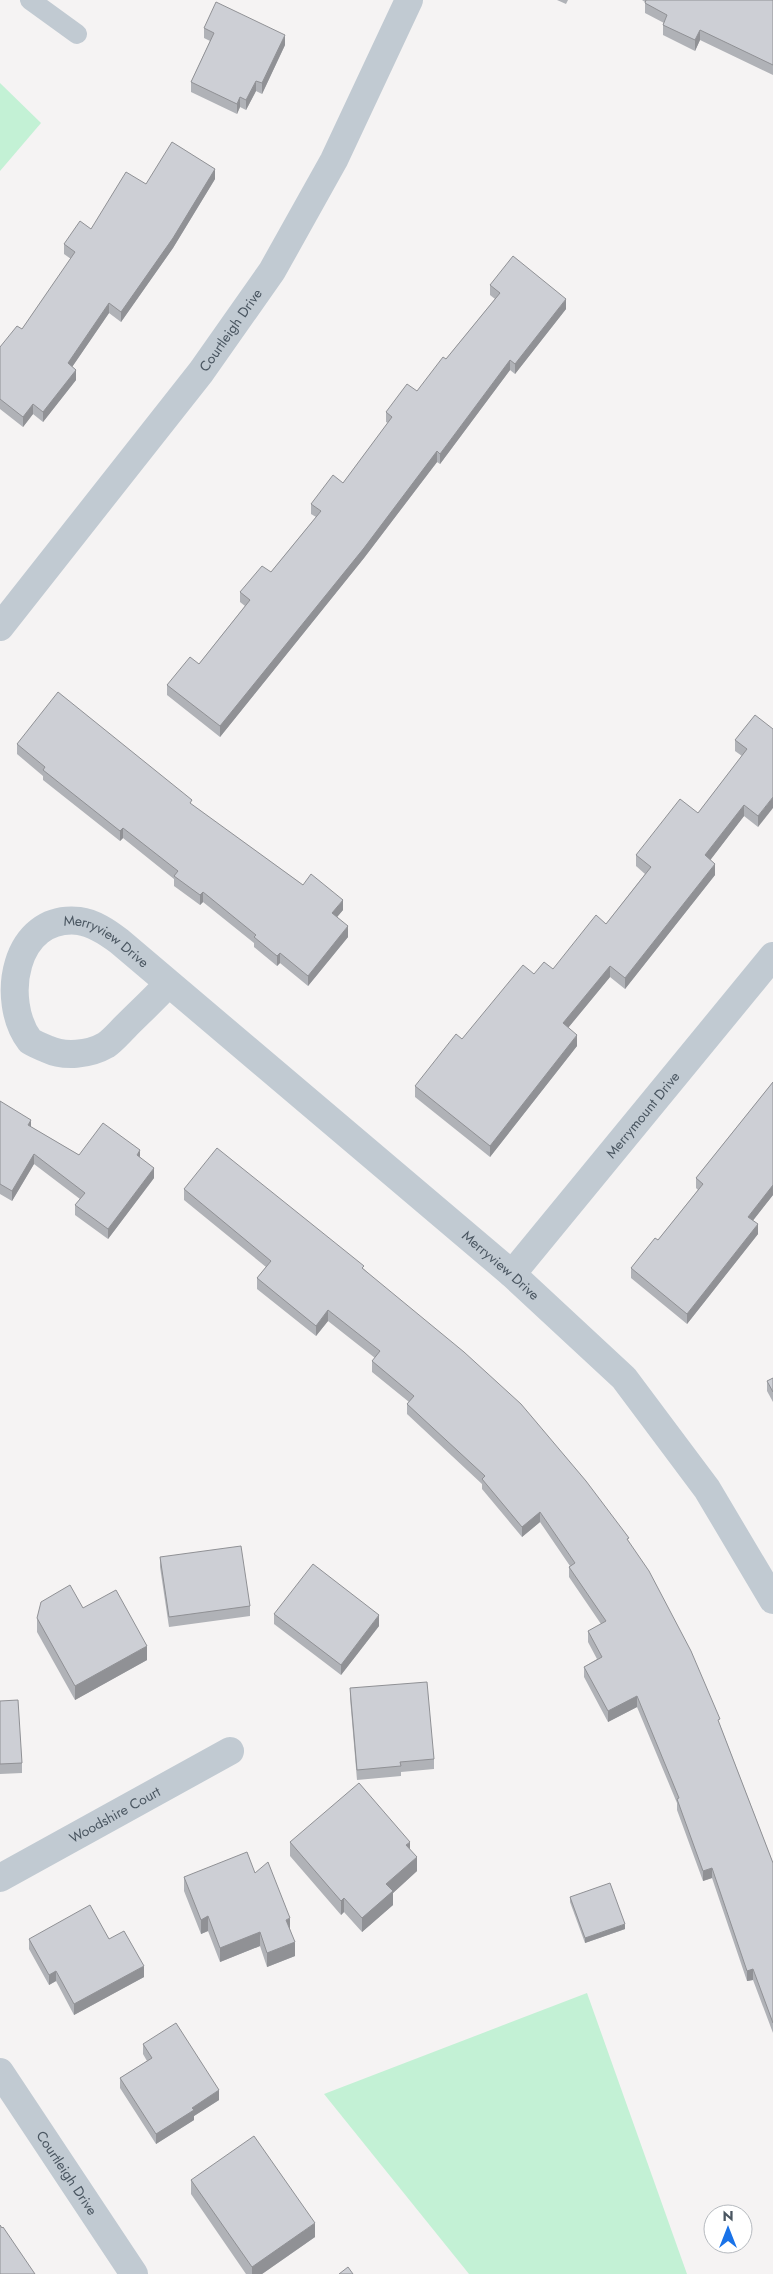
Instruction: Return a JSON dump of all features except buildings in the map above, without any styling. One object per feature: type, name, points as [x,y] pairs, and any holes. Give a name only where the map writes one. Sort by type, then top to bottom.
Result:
[{"type":"street","name":"Courtleigh Drive","points":[[0,627],[201,372],[272,272],[334,160],[409,0]]},
{"type":"street","name":"Merryview Drive","points":[[168,984],[106,1045],[82,1054],[55,1053],[30,1041],[14,1025],[6,1006],[4,985],[7,964],[15,950],[27,937],[42,927],[58,922],[79,921],[100,927],[119,941],[512,1274],[624,1378],[708,1489],[772,1594]]},
{"type":"street","name":"Merrymount Drive","points":[[512,1274],[773,956]]},
{"type":"street","name":"Woodshire Court","points":[[0,1878],[230,1751]]},
{"type":"street","name":"Courtleigh Drive","points":[[0,2072],[134,2274]]},
{"type":"lane","points":[[30,0],[77,34]]},
{"type":"green space","points":[[0,83],[41,123],[0,171]]},
{"type":"green space","points":[[587,1993],[687,2274],[469,2274],[324,2094]]}]
